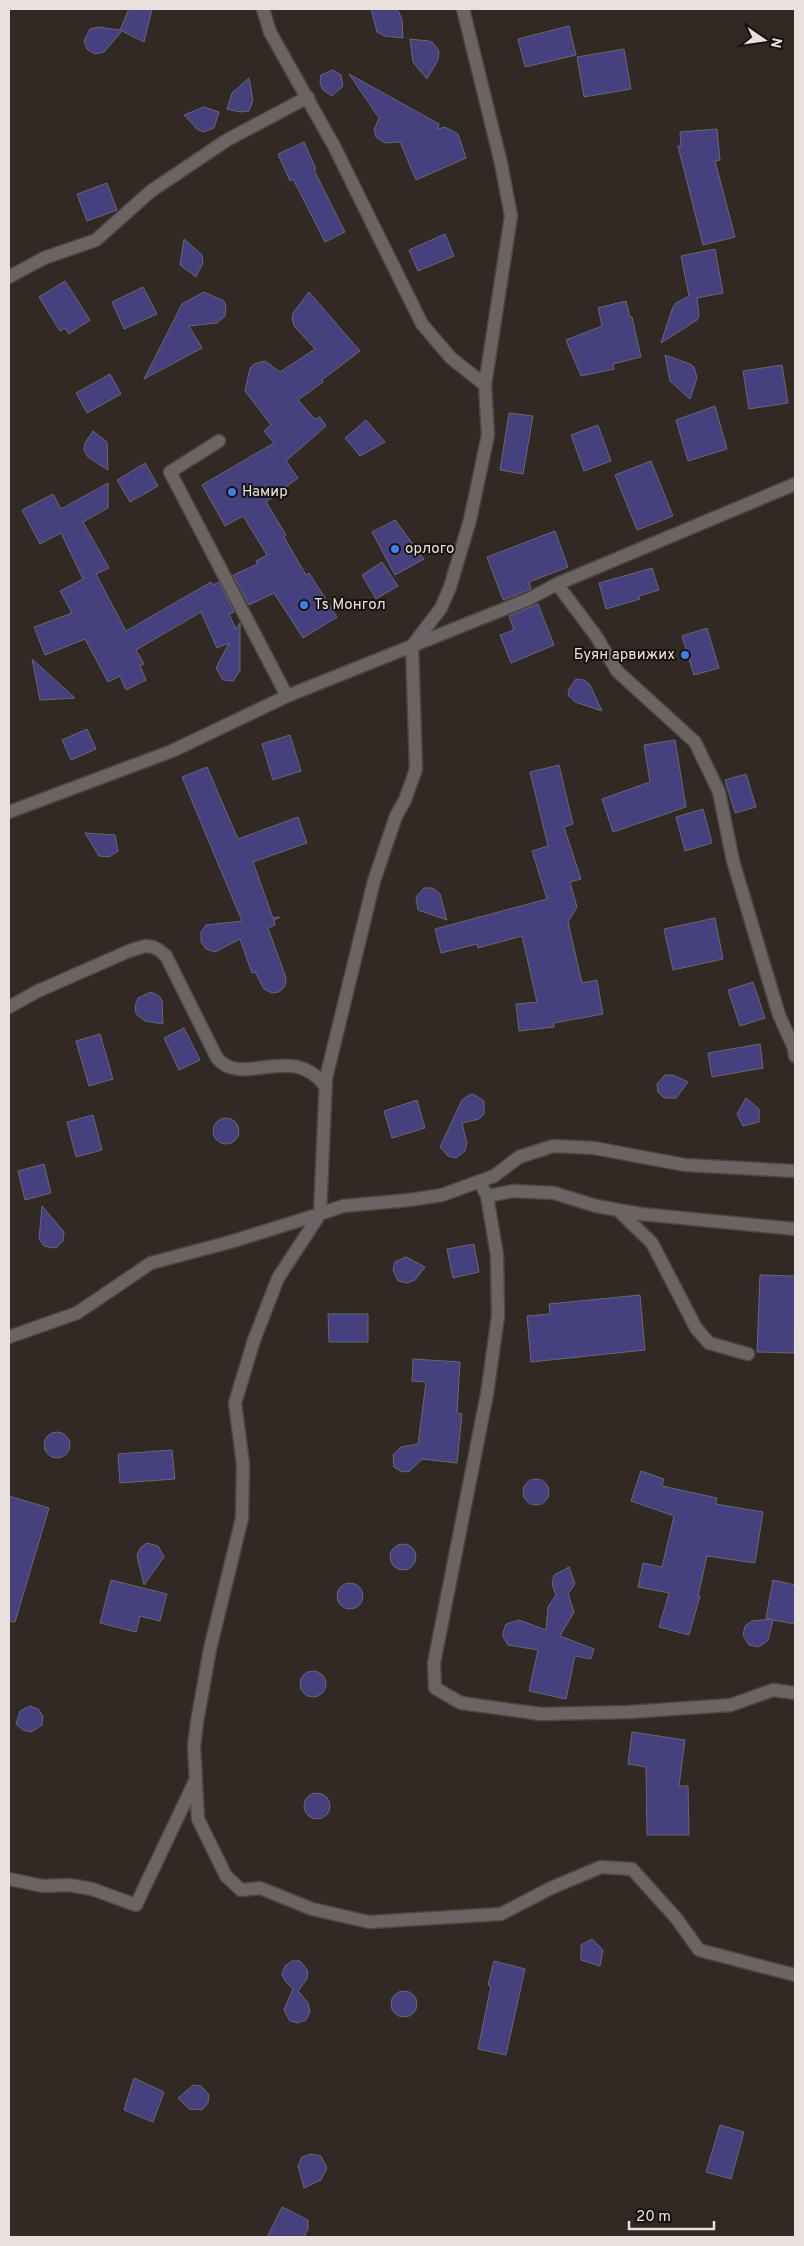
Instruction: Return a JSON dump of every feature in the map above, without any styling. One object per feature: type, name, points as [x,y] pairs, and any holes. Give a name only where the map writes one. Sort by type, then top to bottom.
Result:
[{"type":"street","points":[[263,9],[270,32],[308,97],[359,195],[422,324],[450,358],[485,385]]},
{"type":"street","points":[[464,9],[501,163],[511,216],[485,385],[488,435],[470,520],[450,587],[441,608],[412,646],[416,769],[405,800],[396,816],[374,881],[325,1086],[320,1214],[278,1278],[254,1340],[235,1404],[243,1464],[242,1518],[210,1649],[197,1722],[194,1746],[198,1819],[226,1876],[241,1890],[260,1888],[312,1909],[369,1922],[501,1914],[551,1888],[601,1867],[632,1869],[677,1919],[699,1950],[795,1975]]},
{"type":"street","points":[[9,277],[44,258],[96,240],[151,191],[227,140],[308,97]]},
{"type":"street","points":[[219,441],[170,472],[287,696]]},
{"type":"street","points":[[9,812],[172,751],[287,696],[528,599],[557,584],[795,484]]},
{"type":"street","points":[[557,584],[596,636],[617,671],[695,742],[719,792],[732,861],[779,1015],[794,1048],[795,1056]]},
{"type":"street","points":[[9,1007],[38,991],[130,951],[145,946],[153,947],[159,950],[172,966],[217,1058],[222,1064],[231,1070],[280,1065],[298,1066],[315,1074],[325,1086]]},
{"type":"street","points":[[9,1337],[77,1313],[151,1263],[230,1242],[343,1206],[442,1195],[494,1176],[519,1157],[544,1148],[563,1146],[594,1148],[685,1165],[795,1171]]},
{"type":"street","points":[[480,1182],[487,1196],[497,1256],[498,1316],[487,1394],[434,1663],[435,1688],[461,1702],[541,1714],[629,1712],[731,1705],[773,1690],[795,1692]]},
{"type":"street","points":[[487,1196],[513,1191],[554,1193],[596,1206],[618,1210],[795,1229]]},
{"type":"street","points":[[618,1210],[652,1243],[696,1328],[709,1343],[748,1354]]},
{"type":"street","points":[[9,1879],[43,1886],[69,1885],[92,1889],[136,1905],[196,1779]]},
{"type":"building","points":[[129,9],[152,9],[144,42],[122,31],[104,52],[95,54],[87,49],[84,41],[90,29],[98,27],[120,30]]},
{"type":"building","points":[[371,9],[397,9],[402,19],[403,38],[384,36],[377,32]]},
{"type":"building","points":[[569,26],[576,55],[525,67],[518,39]]},
{"type":"building","points":[[410,39],[429,41],[439,51],[438,60],[427,79],[413,62]]},
{"type":"building","points":[[624,49],[631,89],[584,97],[577,57]]},
{"type":"building","points":[[333,70],[341,75],[343,86],[332,96],[323,90],[320,83],[321,75]]},
{"type":"building","points":[[349,74],[439,124],[438,129],[445,127],[458,134],[466,158],[416,180],[400,142],[385,143],[376,137],[374,130],[379,118]]},
{"type":"building","points":[[249,78],[253,100],[249,111],[240,112],[227,109],[232,93]]},
{"type":"building","points":[[204,107],[219,112],[214,128],[203,132],[197,129],[184,115]]},
{"type":"building","points":[[717,129],[720,160],[715,161],[735,237],[703,245],[678,146],[681,146],[680,132]]},
{"type":"building","points":[[304,142],[316,169],[314,170],[345,232],[325,242],[293,179],[290,181],[278,154]]},
{"type":"building","points":[[107,183],[117,210],[87,221],[77,194]]},
{"type":"building","points":[[445,234],[454,256],[418,271],[409,250]]},
{"type":"building","points":[[184,239],[202,255],[203,263],[196,277],[180,265]]},
{"type":"building","points":[[715,249],[723,293],[697,298],[699,316],[697,320],[661,343],[673,307],[676,303],[689,296],[681,256]]},
{"type":"building","points":[[65,281],[90,320],[69,334],[65,328],[60,331],[39,297]]},
{"type":"building","points":[[143,287],[157,314],[124,329],[112,302]]},
{"type":"building","points":[[204,292],[224,301],[226,306],[225,316],[217,323],[189,326],[202,348],[144,379],[182,304]]},
{"type":"building","points":[[309,292],[360,351],[298,400],[315,419],[320,417],[326,426],[286,461],[298,478],[266,502],[286,535],[284,537],[306,575],[309,573],[337,617],[303,638],[274,593],[249,605],[233,575],[258,564],[256,561],[267,555],[243,516],[225,526],[202,485],[274,443],[264,431],[271,425],[245,391],[250,368],[254,364],[265,361],[280,372],[315,349],[294,326],[292,318],[293,313]]},
{"type":"building","points":[[626,301],[630,317],[632,317],[641,357],[613,364],[614,369],[581,376],[566,340],[602,326],[598,308]]},
{"type":"building","points":[[665,355],[694,367],[697,378],[690,399],[670,381]]},
{"type":"building","points":[[782,365],[788,403],[749,409],[743,371]]},
{"type":"building","points":[[110,374],[121,394],[87,413],[76,393]]},
{"type":"building","points":[[715,406],[727,449],[688,461],[676,420]]},
{"type":"building","points":[[509,413],[533,416],[523,474],[500,470]]},
{"type":"building","points":[[366,420],[385,442],[360,456],[345,438]]},
{"type":"building","points":[[598,425],[611,461],[584,471],[571,435]]},
{"type":"building","points":[[93,431],[107,442],[108,470],[88,457],[84,450],[85,443]]},
{"type":"building","points":[[651,461],[673,516],[637,530],[615,475]]},
{"type":"building","points":[[145,463],[158,486],[130,502],[117,480]]},
{"type":"building","points":[[108,483],[108,508],[83,522],[109,568],[96,574],[126,631],[211,582],[213,585],[219,582],[234,612],[229,614],[236,629],[240,623],[240,671],[233,681],[223,680],[216,668],[229,643],[217,648],[201,612],[136,650],[144,664],[140,666],[146,680],[126,690],[120,676],[108,682],[85,639],[45,655],[34,627],[72,613],[60,591],[83,579],[61,533],[40,544],[22,510],[53,494],[61,509]]},
{"type":"building","points":[[395,520],[424,559],[395,575],[372,532]]},
{"type":"building","points":[[555,531],[568,567],[529,582],[531,589],[503,600],[487,557]]},
{"type":"building","points":[[382,562],[398,586],[376,599],[362,575]]},
{"type":"building","points":[[652,568],[659,590],[639,596],[640,599],[606,609],[599,583]]},
{"type":"building","points":[[538,604],[554,645],[511,663],[500,635],[514,630],[509,616]]},
{"type":"building","points":[[707,628],[719,668],[694,675],[682,636]]},
{"type":"building","points":[[32,659],[75,698],[40,700]]},
{"type":"building","points":[[576,679],[584,680],[590,685],[602,711],[575,702],[568,695],[569,689]]},
{"type":"building","points":[[87,729],[96,749],[71,760],[62,740]]},
{"type":"building","points":[[290,735],[301,771],[273,780],[262,744]]},
{"type":"building","points":[[675,740],[686,807],[613,832],[602,799],[650,782],[644,745]]},
{"type":"building","points":[[559,765],[573,824],[564,827],[581,879],[570,882],[577,907],[568,922],[582,983],[597,980],[603,1014],[554,1023],[554,1027],[519,1031],[516,1004],[537,1002],[522,936],[478,948],[477,944],[441,953],[435,929],[547,899],[532,851],[548,846],[530,772]]},
{"type":"building","points":[[207,767],[238,839],[298,817],[307,843],[253,862],[273,918],[280,917],[274,920],[275,925],[268,928],[286,978],[285,986],[279,992],[272,993],[264,989],[255,972],[252,973],[240,939],[215,952],[206,949],[201,942],[201,932],[206,925],[242,921],[182,777]]},
{"type":"building","points":[[746,774],[756,807],[735,813],[725,780]]},
{"type":"building","points":[[703,809],[712,843],[685,851],[676,817]]},
{"type":"building","points":[[85,833],[115,835],[118,851],[109,857],[99,856]]},
{"type":"building","points":[[424,888],[433,888],[440,894],[447,920],[418,910],[416,897]]},
{"type":"building","points":[[715,918],[723,959],[673,970],[664,929]]},
{"type":"building","points":[[753,982],[765,1018],[740,1026],[728,990]]},
{"type":"building","points":[[151,992],[162,1000],[163,1024],[145,1021],[136,1014],[135,1006],[138,998]]},
{"type":"building","points":[[184,1028],[200,1060],[179,1070],[164,1038]]},
{"type":"building","points":[[100,1034],[113,1079],[89,1086],[76,1041]]},
{"type":"building","points":[[760,1044],[763,1068],[712,1077],[708,1053]]},
{"type":"building","points":[[665,1075],[673,1075],[688,1082],[676,1098],[664,1098],[658,1092],[657,1084]]},
{"type":"building","points":[[473,1094],[484,1101],[484,1114],[479,1119],[462,1123],[467,1143],[465,1151],[456,1158],[448,1156],[440,1147],[462,1100]]},
{"type":"building","points":[[746,1098],[759,1109],[759,1122],[743,1126],[737,1114]]},
{"type":"building","points":[[417,1100],[425,1128],[392,1138],[384,1111]]},
{"type":"building","points":[[93,1115],[102,1150],[76,1157],[67,1122]]},
{"type":"building","points":[[226,1118],[235,1122],[239,1131],[235,1140],[226,1144],[217,1140],[213,1131],[217,1122]]},
{"type":"building","points":[[44,1164],[51,1193],[25,1200],[18,1171]]},
{"type":"building","points":[[42,1206],[64,1232],[63,1241],[57,1247],[44,1246],[39,1239]]},
{"type":"building","points":[[474,1244],[479,1272],[453,1278],[447,1249]]},
{"type":"building","points":[[406,1257],[425,1267],[415,1280],[407,1283],[398,1281],[393,1270],[395,1262]]},
{"type":"building","points":[[760,1275],[795,1276],[794,1353],[757,1352]]},
{"type":"building","points":[[640,1295],[645,1350],[531,1362],[527,1316],[550,1314],[549,1304]]},
{"type":"building","points":[[328,1314],[368,1314],[368,1342],[329,1342]]},
{"type":"building","points":[[413,1359],[460,1362],[457,1413],[462,1414],[457,1463],[422,1459],[410,1471],[402,1472],[394,1467],[393,1455],[401,1447],[418,1444],[426,1382],[412,1381]]},
{"type":"building","points":[[57,1432],[66,1436],[70,1445],[66,1454],[57,1458],[48,1454],[44,1445],[48,1436]]},
{"type":"building","points":[[172,1450],[175,1479],[120,1483],[118,1454]]},
{"type":"building","points":[[641,1471],[664,1479],[662,1486],[717,1498],[716,1504],[763,1512],[755,1563],[707,1556],[698,1596],[700,1596],[689,1635],[659,1627],[669,1593],[638,1587],[643,1563],[662,1567],[674,1516],[631,1501]]},
{"type":"building","points":[[536,1479],[545,1483],[549,1492],[545,1501],[536,1505],[527,1501],[523,1492],[527,1483]]},
{"type":"building","points":[[9,1496],[49,1508],[15,1622],[9,1621]]},
{"type":"building","points":[[147,1543],[158,1546],[164,1557],[144,1585],[137,1556],[140,1548]]},
{"type":"building","points":[[403,1544],[412,1548],[416,1557],[412,1566],[403,1570],[394,1566],[390,1557],[394,1548]]},
{"type":"building","points":[[569,1567],[575,1584],[568,1594],[574,1612],[560,1636],[594,1649],[591,1659],[575,1656],[566,1699],[529,1691],[538,1650],[508,1645],[503,1637],[503,1633],[506,1624],[519,1620],[546,1630],[548,1607],[556,1595],[552,1584],[554,1575]]},
{"type":"building","points":[[111,1580],[167,1594],[160,1621],[140,1616],[136,1632],[100,1623]]},
{"type":"building","points":[[773,1580],[795,1585],[795,1624],[773,1620],[768,1640],[758,1647],[749,1645],[743,1635],[745,1626],[752,1621],[772,1619],[766,1618]]},
{"type":"building","points":[[350,1583],[359,1587],[363,1596],[359,1605],[350,1609],[341,1605],[337,1596],[341,1587]]},
{"type":"building","points":[[313,1671],[322,1675],[326,1684],[322,1693],[313,1697],[304,1693],[300,1684],[304,1675]]},
{"type":"building","points":[[30,1706],[38,1709],[43,1716],[42,1725],[31,1732],[23,1730],[16,1724],[20,1711]]},
{"type":"building","points":[[632,1732],[685,1740],[679,1786],[688,1786],[689,1835],[647,1835],[646,1767],[628,1764]]},
{"type":"building","points":[[317,1793],[326,1797],[330,1806],[326,1815],[317,1819],[308,1815],[304,1806],[308,1797]]},
{"type":"building","points":[[592,1939],[603,1950],[600,1966],[581,1960],[581,1945]]},
{"type":"building","points":[[292,1961],[300,1961],[308,1971],[307,1979],[298,1991],[308,2003],[310,2012],[306,2020],[298,2023],[290,2021],[284,2010],[293,1989],[285,1981],[282,1974],[285,1966]]},
{"type":"building","points":[[494,1961],[525,1969],[506,2055],[478,2049],[491,1986],[488,1985]]},
{"type":"building","points":[[404,1991],[413,1995],[417,2004],[413,2013],[404,2017],[395,2013],[391,2004],[395,1995]]},
{"type":"building","points":[[134,2078],[164,2092],[153,2122],[124,2110]]},
{"type":"building","points":[[193,2085],[201,2086],[209,2095],[208,2103],[202,2110],[189,2109],[178,2098]]},
{"type":"building","points":[[720,2125],[744,2132],[731,2179],[706,2172]]},
{"type":"building","points":[[311,2154],[321,2156],[327,2168],[321,2180],[304,2188],[298,2166],[302,2157]]},
{"type":"building","points":[[282,2207],[308,2220],[308,2229],[304,2237],[267,2237]]},
{"type":"place","name":"Намир","points":[[232,492]]},
{"type":"place","name":"орлого","points":[[395,549]]},
{"type":"place","name":"Ts Монгол","points":[[304,605]]},
{"type":"place","name":"Буян арвижих","points":[[685,655]]}]
